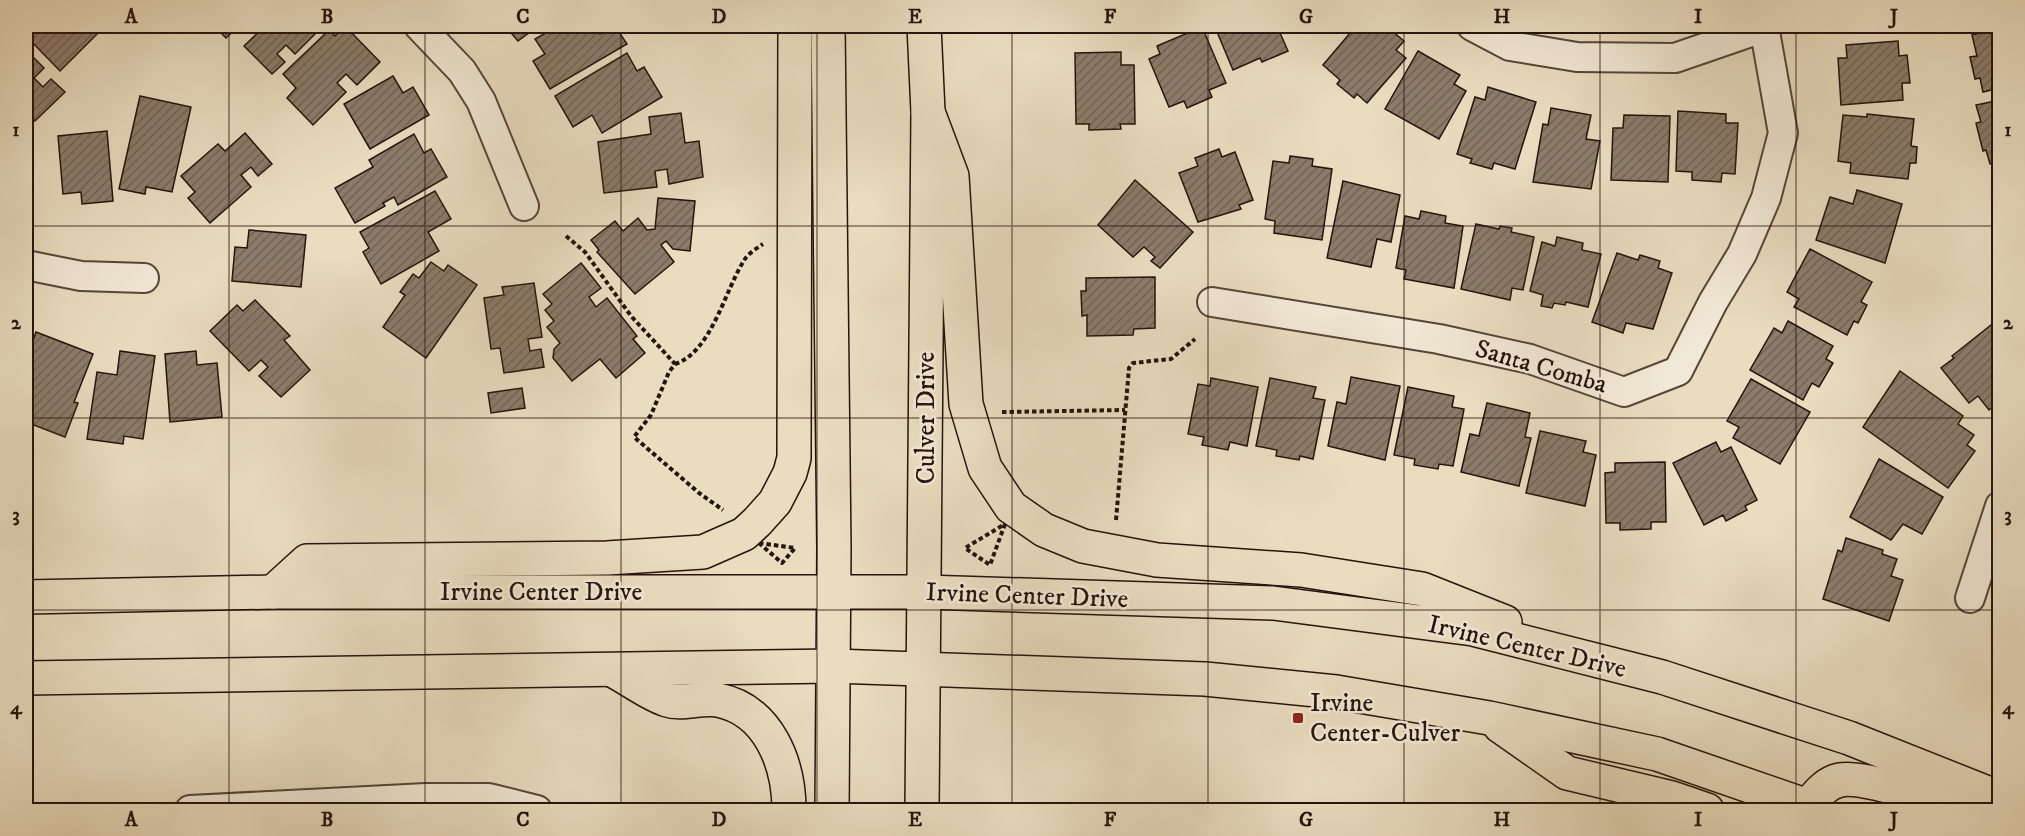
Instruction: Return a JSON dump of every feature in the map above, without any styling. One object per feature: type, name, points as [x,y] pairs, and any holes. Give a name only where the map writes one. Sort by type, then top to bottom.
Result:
[{"type":"main road","points":[[273,592],[307,561],[607,558],[703,552],[744,534],[758,522],[775,502],[790,473],[794,458],[795,26]]},
{"type":"main road","points":[[828,26],[834,592],[832,810]]},
{"type":"main road","name":"Culver Drive","points":[[922,810],[928,112],[924,26]]},
{"type":"main road","points":[[928,112],[952,176],[966,404],[985,468],[1011,507],[1044,530],[1083,546],[1157,560],[1301,570],[1422,589],[1623,669]]},
{"type":"main road","name":"Irvine Center Drive","points":[[26,597],[273,592],[925,592],[1274,603],[1473,629],[1623,669],[1662,677],[1849,738],[2000,798]]},
{"type":"main road","points":[[26,678],[834,666],[1120,674],[1261,683],[1336,692],[1489,718],[1657,754],[1814,808],[1828,785],[1840,780],[1859,780],[1962,810]]},
{"type":"main road","points":[[613,670],[668,700],[717,700],[742,710],[765,728],[780,756],[789,810]]},
{"type":"main road","points":[[1489,718],[1567,773],[1672,798],[1707,810]]},
{"type":"street","points":[[419,26],[462,71],[481,100],[524,206]]},
{"type":"street","points":[[1472,26],[1510,46],[1577,57],[1675,58],[1766,26]]},
{"type":"street","name":"Santa Comba","points":[[1212,302],[1439,339],[1530,359],[1624,392],[1678,371],[1713,302],[1742,254],[1766,198],[1783,134],[1766,26]]},
{"type":"street","points":[[26,265],[81,276],[144,278]]},
{"type":"street","points":[[1970,598],[2000,506]]},
{"type":"street","points":[[190,810],[426,798],[489,798],[537,810]]},
{"type":"path","points":[[566,236],[585,252],[631,316],[675,364]]},
{"type":"path","points":[[729,513],[699,493],[634,437],[651,415],[669,372],[675,364],[684,361],[698,349],[746,256],[765,243],[773,243]]},
{"type":"path","points":[[1115,530],[1129,368],[1133,363],[1171,359],[1195,339]]},
{"type":"path","points":[[1002,412],[1125,410]]},
{"type":"path","points":[[1005,524],[990,565],[965,548],[975,542],[1005,524]]},
{"type":"path","points":[[759,543],[768,544],[795,548],[782,563],[759,543]]},
{"type":"building","points":[[26,26],[89,26],[97,34],[60,71],[26,36]]},
{"type":"building","points":[[214,26],[239,26],[226,38]]},
{"type":"building","points":[[260,26],[323,26],[295,54],[286,45],[277,54],[285,62],[272,74],[244,46],[263,28]]},
{"type":"building","points":[[345,26],[380,62],[357,85],[346,74],[337,83],[346,92],[313,125],[287,98],[296,88],[283,74],[329,30],[335,36]]},
{"type":"building","points":[[505,26],[538,26],[518,41]]},
{"type":"building","points":[[558,26],[595,26],[600,34],[615,26],[627,44],[550,89],[533,61],[545,54],[535,39]]},
{"type":"building","points":[[1277,26],[1288,51],[1262,62],[1260,58],[1233,70],[1215,27]]},
{"type":"building","points":[[1356,26],[1386,26],[1404,41],[1396,50],[1406,58],[1367,103],[1357,94],[1354,98],[1337,84],[1340,80],[1323,65]]},
{"type":"building","points":[[1202,27],[1226,83],[1209,90],[1212,97],[1187,108],[1184,101],[1169,107],[1149,59],[1160,54],[1157,46]]},
{"type":"building","points":[[2000,28],[2000,88],[1983,92],[1980,78],[1975,79],[1970,57],[1977,56],[1972,35]]},
{"type":"building","points":[[1898,41],[1899,56],[1907,55],[1910,83],[1902,83],[1903,100],[1841,105],[1838,58],[1847,58],[1846,45]]},
{"type":"building","points":[[26,50],[44,68],[34,78],[43,87],[51,79],[65,92],[35,121],[26,111]]},
{"type":"building","points":[[1418,51],[1460,75],[1454,84],[1466,91],[1439,139],[1385,109]]},
{"type":"building","points":[[1121,52],[1121,65],[1134,65],[1135,124],[1120,124],[1121,129],[1089,130],[1089,124],[1076,124],[1075,53]]},
{"type":"building","points":[[627,53],[637,71],[644,67],[662,97],[602,133],[592,115],[573,127],[555,96]]},
{"type":"building","points":[[393,76],[403,93],[413,87],[429,115],[370,149],[344,104]]},
{"type":"building","points":[[1488,87],[1536,102],[1515,169],[1494,163],[1492,169],[1470,163],[1472,159],[1457,154],[1475,97],[1485,100]]},
{"type":"building","points":[[140,96],[191,107],[172,192],[146,187],[145,194],[119,189]]},
{"type":"building","points":[[2000,100],[2000,162],[1990,164],[1986,150],[1983,151],[1976,123],[1981,122],[1976,105]]},
{"type":"building","points":[[1551,108],[1591,115],[1586,139],[1600,141],[1591,189],[1533,182],[1543,124],[1548,125]]},
{"type":"building","points":[[1678,111],[1726,114],[1726,123],[1738,123],[1735,174],[1722,173],[1721,182],[1692,180],[1692,172],[1676,171]]},
{"type":"building","points":[[681,113],[685,143],[699,141],[703,177],[669,184],[667,169],[655,171],[657,187],[604,193],[598,142],[651,134],[649,117]]},
{"type":"building","points":[[1867,114],[1914,119],[1911,146],[1917,147],[1916,163],[1910,163],[1908,179],[1850,173],[1851,163],[1838,161],[1843,115],[1867,117]]},
{"type":"building","points":[[1624,115],[1670,116],[1668,182],[1611,180],[1613,128],[1623,128]]},
{"type":"building","points":[[107,131],[113,201],[82,204],[81,192],[63,194],[58,136]]},
{"type":"building","points":[[245,133],[272,164],[258,176],[251,167],[241,175],[251,187],[210,223],[188,198],[195,192],[181,176],[218,144],[225,151]]},
{"type":"building","points":[[414,134],[424,153],[431,149],[447,177],[398,205],[394,197],[383,203],[385,206],[355,223],[335,188],[373,167],[369,160]]},
{"type":"building","points":[[1219,149],[1222,157],[1235,152],[1253,200],[1239,205],[1241,209],[1198,222],[1179,173],[1198,166],[1195,158]]},
{"type":"building","points":[[1290,156],[1313,159],[1312,166],[1332,169],[1322,240],[1274,233],[1275,221],[1265,219],[1273,161],[1289,163]]},
{"type":"building","points":[[1135,180],[1193,232],[1160,268],[1151,261],[1155,257],[1144,247],[1133,257],[1098,225]]},
{"type":"building","points":[[1343,181],[1400,195],[1391,242],[1377,239],[1371,267],[1327,258]]},
{"type":"building","points":[[1857,190],[1902,204],[1885,263],[1816,240],[1830,197],[1853,204]]},
{"type":"building","points":[[435,191],[451,219],[428,232],[439,251],[381,284],[363,252],[369,248],[360,232]]},
{"type":"building","points":[[658,198],[695,201],[690,251],[673,249],[666,241],[661,245],[674,262],[635,294],[597,252],[599,250],[591,240],[615,221],[623,231],[638,218],[647,230],[655,229]]},
{"type":"building","points":[[1421,211],[1446,216],[1445,223],[1463,226],[1454,288],[1404,279],[1406,270],[1396,268],[1405,216],[1419,219]]},
{"type":"building","points":[[1476,224],[1499,229],[1500,226],[1512,228],[1511,232],[1534,237],[1523,290],[1512,288],[1510,300],[1461,289]]},
{"type":"building","points":[[249,230],[306,235],[301,287],[232,281],[235,247],[247,248]]},
{"type":"building","points":[[1557,237],[1583,243],[1582,250],[1601,254],[1588,307],[1566,302],[1565,305],[1554,303],[1552,308],[1541,306],[1543,295],[1530,291],[1542,242],[1555,246]]},
{"type":"building","points":[[1810,249],[1872,282],[1861,302],[1867,305],[1858,323],[1854,321],[1847,335],[1794,307],[1799,299],[1787,292]]},
{"type":"building","points":[[1617,253],[1638,260],[1640,255],[1660,261],[1658,268],[1672,273],[1653,329],[1626,323],[1623,333],[1592,322]]},
{"type":"building","points":[[431,262],[444,271],[448,265],[477,285],[426,358],[383,327],[405,295],[400,292],[413,274],[419,278]]},
{"type":"building","points":[[581,263],[601,288],[589,297],[596,307],[607,298],[637,336],[633,339],[645,353],[616,378],[600,359],[572,381],[553,358],[554,349],[560,343],[547,327],[554,321],[545,310],[552,304],[543,294]]},
{"type":"building","points":[[1155,277],[1155,328],[1134,329],[1133,335],[1087,336],[1087,315],[1082,316],[1081,291],[1086,291],[1086,278]]},
{"type":"building","points":[[534,283],[542,337],[528,339],[530,351],[541,349],[544,367],[504,373],[500,348],[491,349],[484,298],[504,295],[502,287]]},
{"type":"building","points":[[255,300],[290,336],[284,340],[310,370],[281,397],[259,376],[268,367],[261,360],[249,371],[210,331],[237,305],[243,311]]},
{"type":"building","points":[[1788,321],[1833,346],[1826,359],[1833,363],[1819,387],[1812,383],[1803,400],[1750,370],[1774,328],[1782,333]]},
{"type":"building","points":[[1991,325],[2000,335],[2000,406],[1997,403],[1989,410],[1978,396],[1969,403],[1941,368],[1954,358],[1952,356]]},
{"type":"building","points":[[36,332],[93,354],[74,402],[78,403],[65,437],[26,422],[26,361]]},
{"type":"building","points":[[120,351],[155,356],[143,439],[124,436],[123,444],[87,439],[97,372],[117,375]]},
{"type":"building","points":[[196,351],[197,365],[217,363],[222,417],[170,422],[165,354]]},
{"type":"building","points":[[1900,371],[1963,416],[1958,424],[1974,435],[1967,445],[1975,451],[1948,488],[1863,427]]},
{"type":"building","points":[[1351,377],[1400,386],[1385,460],[1328,446],[1337,402],[1346,404]]},
{"type":"building","points":[[1211,378],[1258,387],[1247,446],[1230,442],[1228,450],[1202,445],[1204,437],[1188,434],[1198,384],[1210,386]]},
{"type":"building","points":[[1270,378],[1316,387],[1313,398],[1325,400],[1313,459],[1300,456],[1299,460],[1276,456],[1277,450],[1256,446]]},
{"type":"building","points":[[1751,379],[1810,412],[1780,464],[1733,438],[1739,427],[1727,421]]},
{"type":"building","points":[[1408,387],[1454,396],[1452,407],[1464,409],[1453,466],[1439,464],[1438,469],[1414,465],[1415,459],[1394,455]]},
{"type":"building","points":[[522,388],[525,408],[491,413],[488,393]]},
{"type":"building","points":[[1487,403],[1530,413],[1525,437],[1531,438],[1519,486],[1461,472],[1470,434],[1479,436]]},
{"type":"building","points":[[1540,431],[1586,441],[1583,452],[1596,455],[1585,506],[1526,493]]},
{"type":"building","points":[[1716,442],[1721,452],[1731,447],[1757,500],[1745,506],[1747,510],[1726,521],[1723,515],[1704,525],[1673,463]]},
{"type":"building","points":[[1879,459],[1943,497],[1922,534],[1903,524],[1891,540],[1850,517]]},
{"type":"building","points":[[1665,462],[1666,522],[1651,522],[1651,529],[1620,530],[1620,523],[1606,523],[1605,473],[1615,472],[1615,463]]},
{"type":"building","points":[[1846,538],[1883,550],[1882,554],[1897,559],[1891,576],[1903,580],[1889,621],[1823,599],[1838,550],[1842,552]]},
{"type":"place","name":"Irvine Center-Culver","points":[[1298,718]]}]
